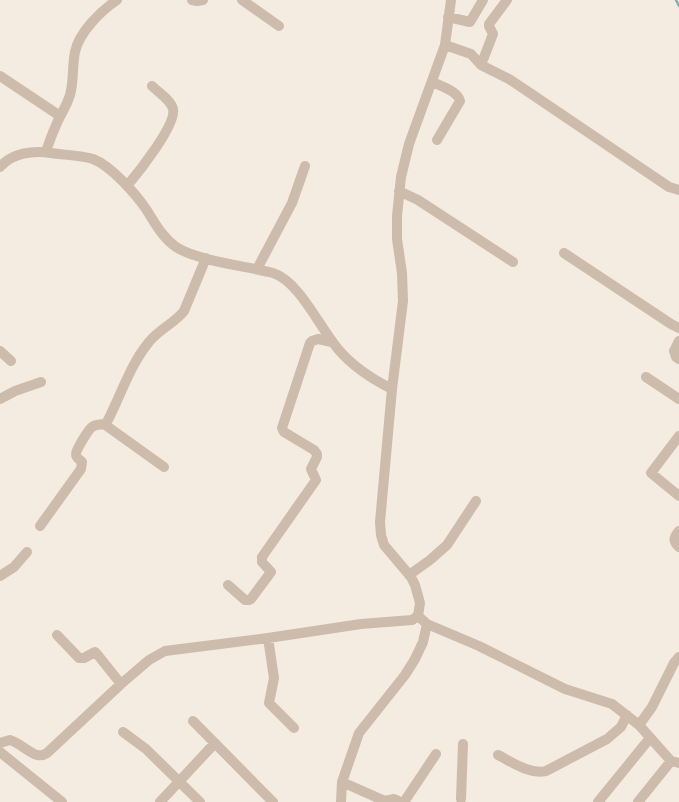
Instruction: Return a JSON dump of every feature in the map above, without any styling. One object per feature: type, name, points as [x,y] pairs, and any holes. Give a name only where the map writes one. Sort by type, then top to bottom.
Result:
[{"type":"street","points":[[46,152],[71,90],[75,51],[79,41],[99,14],[117,0]]},
{"type":"street","points":[[192,0],[203,0]]},
{"type":"street","points":[[242,0],[279,26]]},
{"type":"street","points":[[0,743],[10,740],[22,745],[36,755],[45,755],[121,684],[149,660],[165,651],[361,624],[412,620],[418,616],[420,603],[415,585],[409,575],[384,545],[380,535],[383,482],[402,301],[402,273],[397,239],[399,191],[401,177],[410,144],[445,45],[451,0]]},
{"type":"street","points":[[448,17],[470,22],[483,0]]},
{"type":"street","points":[[481,65],[493,34],[489,24],[507,0]]},
{"type":"street","points":[[445,45],[471,54],[481,65],[528,91],[669,187],[679,190]]},
{"type":"street","points":[[0,76],[60,116]]},
{"type":"street","points":[[432,82],[456,94],[460,98],[460,101],[437,140]]},
{"type":"street","points":[[127,186],[144,165],[173,118],[173,108],[171,104],[152,86]]},
{"type":"street","points":[[1,162],[20,154],[46,152],[92,159],[103,165],[127,186],[142,203],[164,237],[178,248],[206,258],[278,274],[287,280],[332,342],[356,367],[373,379],[392,389]]},
{"type":"street","points":[[257,269],[273,242],[292,204],[305,166]]},
{"type":"street","points":[[399,191],[423,203],[513,262]]},
{"type":"street","points":[[564,253],[679,328]]},
{"type":"street","points":[[104,424],[109,418],[128,377],[144,348],[159,331],[181,316],[206,258]]},
{"type":"street","points":[[228,585],[246,601],[251,599],[271,572],[262,562],[262,557],[316,480],[311,469],[318,456],[316,452],[284,432],[282,428],[310,343],[318,340],[332,342]]},
{"type":"street","points":[[679,341],[674,351],[676,357],[679,359]]},
{"type":"street","points":[[0,351],[11,362]]},
{"type":"street","points":[[646,377],[679,399]]},
{"type":"street","points":[[0,399],[15,391],[41,382]]},
{"type":"street","points":[[40,526],[81,469],[82,462],[76,454],[91,428],[96,425],[104,424],[164,467]]},
{"type":"street","points":[[679,436],[651,473],[679,496]]},
{"type":"street","points":[[409,575],[430,560],[446,545],[476,501]]},
{"type":"street","points":[[679,530],[674,536],[674,540],[679,547]]},
{"type":"street","points":[[0,576],[14,567],[28,552]]},
{"type":"street","points":[[418,616],[427,624],[479,646],[565,689],[612,704],[639,725],[675,762],[638,802]]},
{"type":"street","points":[[341,802],[342,782],[359,733],[405,675],[415,659],[423,642],[427,624]]},
{"type":"street","points":[[57,635],[79,658],[84,658],[95,652],[121,684]]},
{"type":"street","points":[[268,638],[274,678],[269,703],[294,728]]},
{"type":"street","points":[[639,725],[652,707],[679,656]]},
{"type":"street","points":[[498,755],[536,772],[546,771],[607,739],[621,727],[627,716]]},
{"type":"street","points":[[193,721],[273,802]]},
{"type":"street","points":[[123,732],[146,749],[200,802]]},
{"type":"street","points":[[598,802],[650,738]]},
{"type":"street","points":[[160,802],[215,743]]},
{"type":"street","points":[[462,801],[463,744]]},
{"type":"street","points":[[0,752],[62,802]]},
{"type":"street","points":[[404,802],[436,754]]},
{"type":"street","points":[[342,782],[385,802],[394,799],[401,802]]},
{"type":"waterway","points":[[676,0],[679,6]]}]
